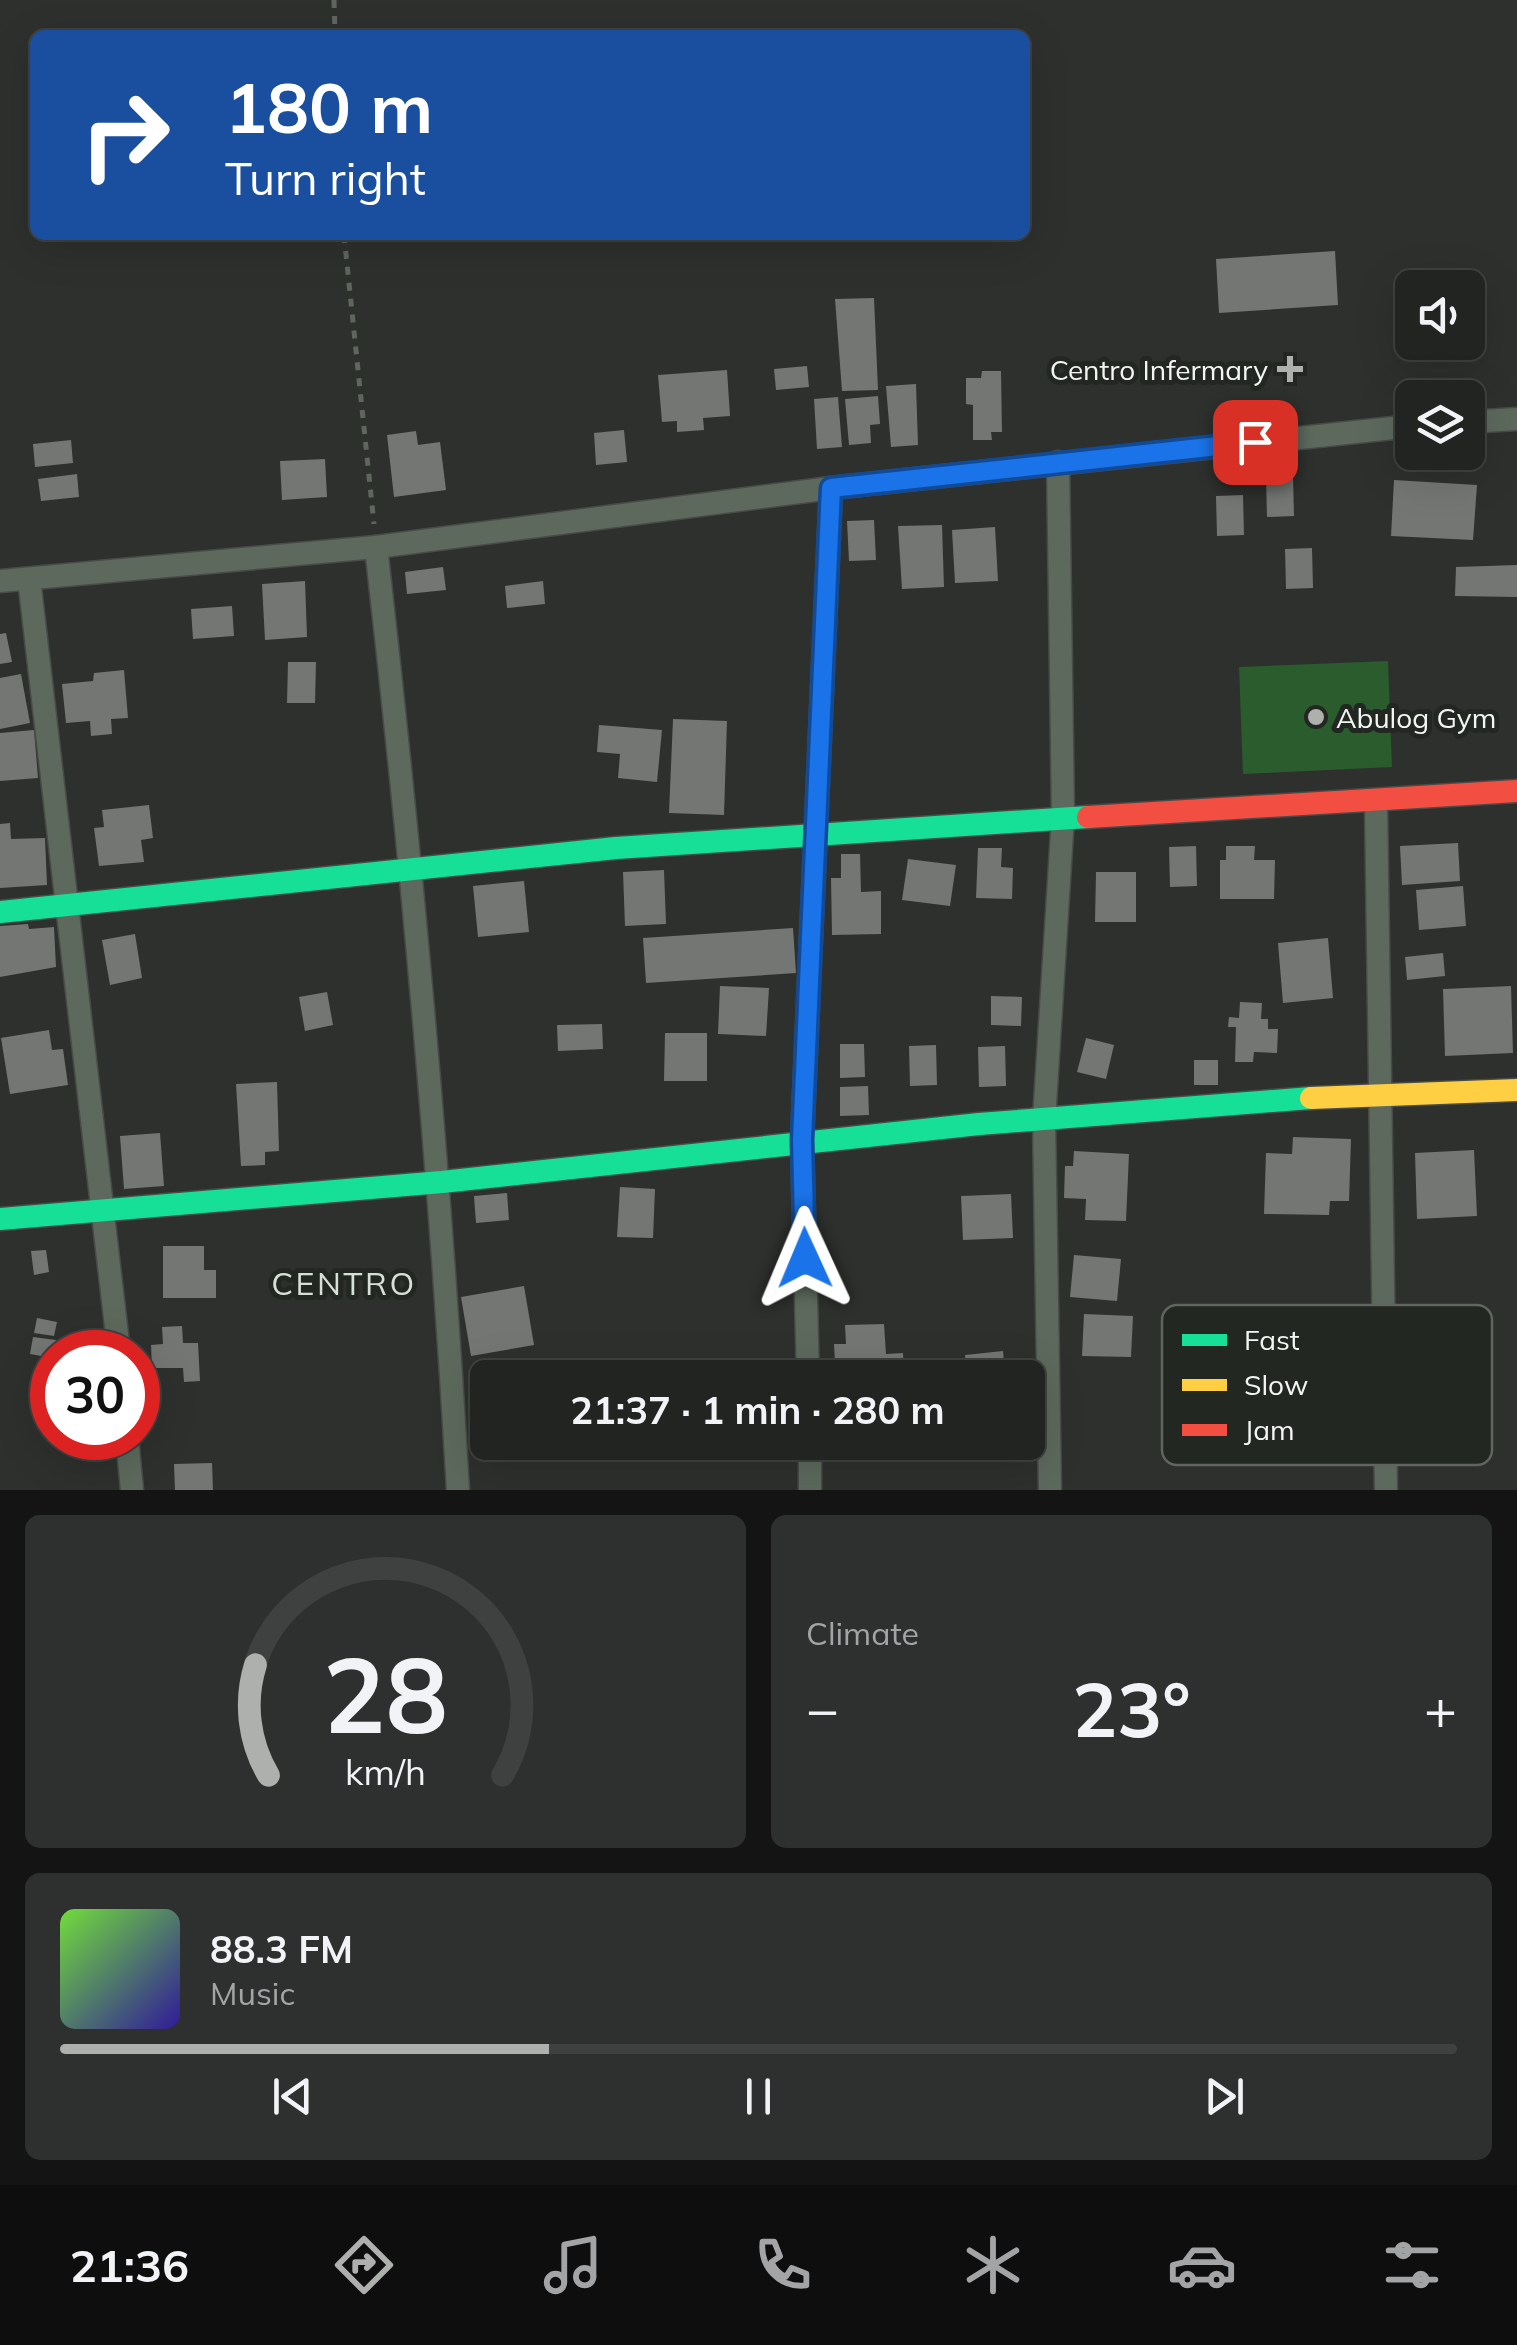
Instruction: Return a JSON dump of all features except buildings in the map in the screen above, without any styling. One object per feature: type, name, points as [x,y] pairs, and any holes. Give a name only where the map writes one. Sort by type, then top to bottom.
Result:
[{"type":"street","points":[[1485,421],[1517,420]]},
{"type":"street","points":[[0,582],[376,547],[831,488],[1395,428]]},
{"type":"street","points":[[1050,1490],[1044,1120],[1063,816],[1058,462]]},
{"type":"street","points":[[808,1360],[802,1140],[831,488]]},
{"type":"street","points":[[376,547],[412,865],[439,1182],[458,1490]]},
{"type":"street","points":[[29,579],[116,1330]]},
{"type":"street","points":[[0,912],[412,865],[818,831],[1063,816],[1376,804],[1517,791]]},
{"type":"street","points":[[1376,804],[1384,1305]]},
{"type":"street","points":[[0,1220],[439,1182],[802,1140],[1382,1092],[1517,1090]]},
{"type":"street","points":[[129,1460],[132,1490]]},
{"type":"street","points":[[810,1460],[810,1490]]},
{"type":"street","points":[[1386,1465],[1386,1490]]},
{"type":"path","points":[[334,0],[335,30]]},
{"type":"path","points":[[345,240],[376,547]]},
{"type":"green space","name":"Abulog Gym","points":[[1388,661],[1392,767],[1243,774],[1239,667]]},
{"type":"traffic: fast","points":[[0,912],[616,848],[1088,817]]},
{"type":"traffic: fast","points":[[0,1219],[442,1182],[979,1124],[1311,1098]]},
{"type":"traffic: slow","points":[[1311,1098],[1517,1090]]},
{"type":"traffic: jam","points":[[1088,817],[1517,791]]},
{"type":"place","name":"Centro Infermary","points":[[1290,369]]},
{"type":"place","name":"Abulog Gym","points":[[1316,717]]},
{"type":"district","name":"CENTRO","points":[[344,1283]]},
{"type":"route","points":[[805,1258],[802,1140],[831,488],[1255,442]]}]
